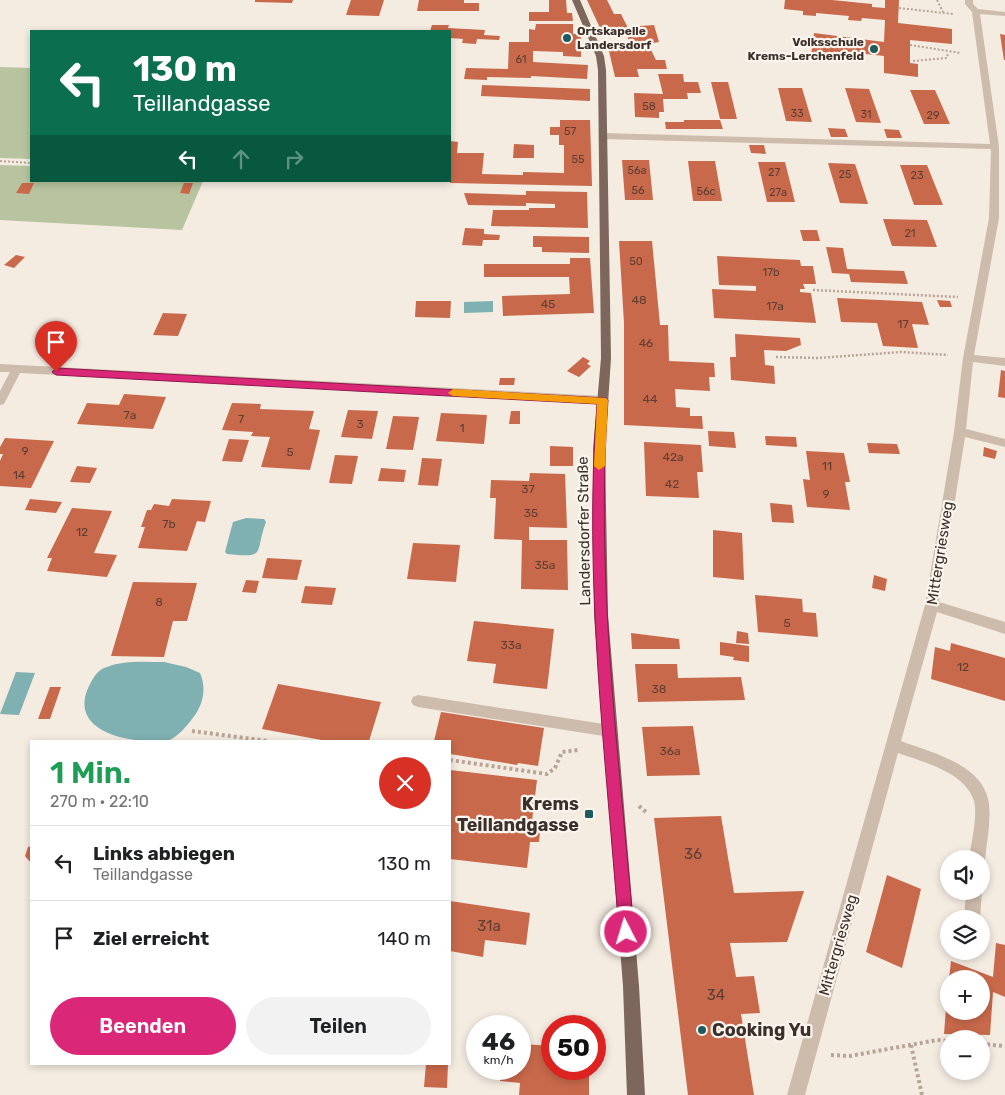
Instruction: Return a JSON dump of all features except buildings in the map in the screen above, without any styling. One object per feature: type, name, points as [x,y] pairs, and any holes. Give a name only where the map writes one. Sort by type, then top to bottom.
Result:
[{"type":"main road","name":"Landersdorfer Straße","points":[[576,0],[600,56],[606,358],[599,449],[601,615],[631,986],[636,1095]]},
{"type":"street","name":"Mittergriesweg","points":[[796,1095],[932,605],[960,432],[968,358],[994,218],[995,147],[976,11],[969,0]]},
{"type":"street","points":[[976,11],[1005,14]]},
{"type":"street","points":[[603,136],[943,144],[995,147]]},
{"type":"street","points":[[968,358],[1005,362]]},
{"type":"street","points":[[0,368],[603,400]]},
{"type":"street","points":[[0,401],[17,369]]},
{"type":"street","points":[[960,432],[1005,444]]},
{"type":"street","points":[[932,605],[1005,628]]},
{"type":"street","points":[[418,701],[610,731]]},
{"type":"street","points":[[894,745],[958,771],[972,784],[982,802],[978,850]]},
{"type":"path","points":[[937,0],[943,13]]},
{"type":"path","points":[[899,8],[956,14],[956,18]]},
{"type":"path","points":[[910,45],[948,53],[965,53]]},
{"type":"path","points":[[913,61],[947,58],[948,53]]},
{"type":"path","points":[[0,161],[30,163]]},
{"type":"path","points":[[814,290],[979,298]]},
{"type":"path","points":[[776,357],[818,358],[901,352],[968,358]]},
{"type":"path","points":[[192,731],[260,740]]},
{"type":"path","points":[[451,760],[547,774],[555,768],[562,752],[574,750]]},
{"type":"path","points":[[807,1053],[850,1056],[940,1040]]},
{"type":"path","points":[[911,1045],[922,1095]]},
{"type":"path","points":[[990,1045],[1005,1046]]},
{"type":"green space","points":[[0,67],[30,68],[30,159],[0,158]]},
{"type":"green space","points":[[0,165],[30,166],[30,182],[203,182],[182,230],[0,220]]},
{"type":"water","points":[[493,301],[493,312],[464,313],[464,302]]},
{"type":"water","points":[[246,518],[264,519],[266,522],[257,551],[249,555],[227,554],[225,552],[233,522]]},
{"type":"water","points":[[164,662],[186,667],[200,673],[203,697],[199,709],[182,731],[170,740],[139,740],[112,735],[92,722],[86,712],[85,700],[89,686],[98,672],[120,663]]},
{"type":"water","points":[[16,672],[35,673],[19,715],[0,714]]},
{"type":"slow traffic","points":[[453,393],[603,400],[599,466]]},
{"type":"place","name":"Ortskapelle Landersdorf","points":[[567,38]]},
{"type":"place","name":"Volksschule Krems-Lerchenfeld","points":[[874,49]]},
{"type":"place","name":"Krems Teillandgasse","points":[[589,814]]},
{"type":"place","name":"Cooking Yu","points":[[702,1030]]},
{"type":"route","points":[[56,372],[603,400],[599,449],[601,615],[626,932]]}]
